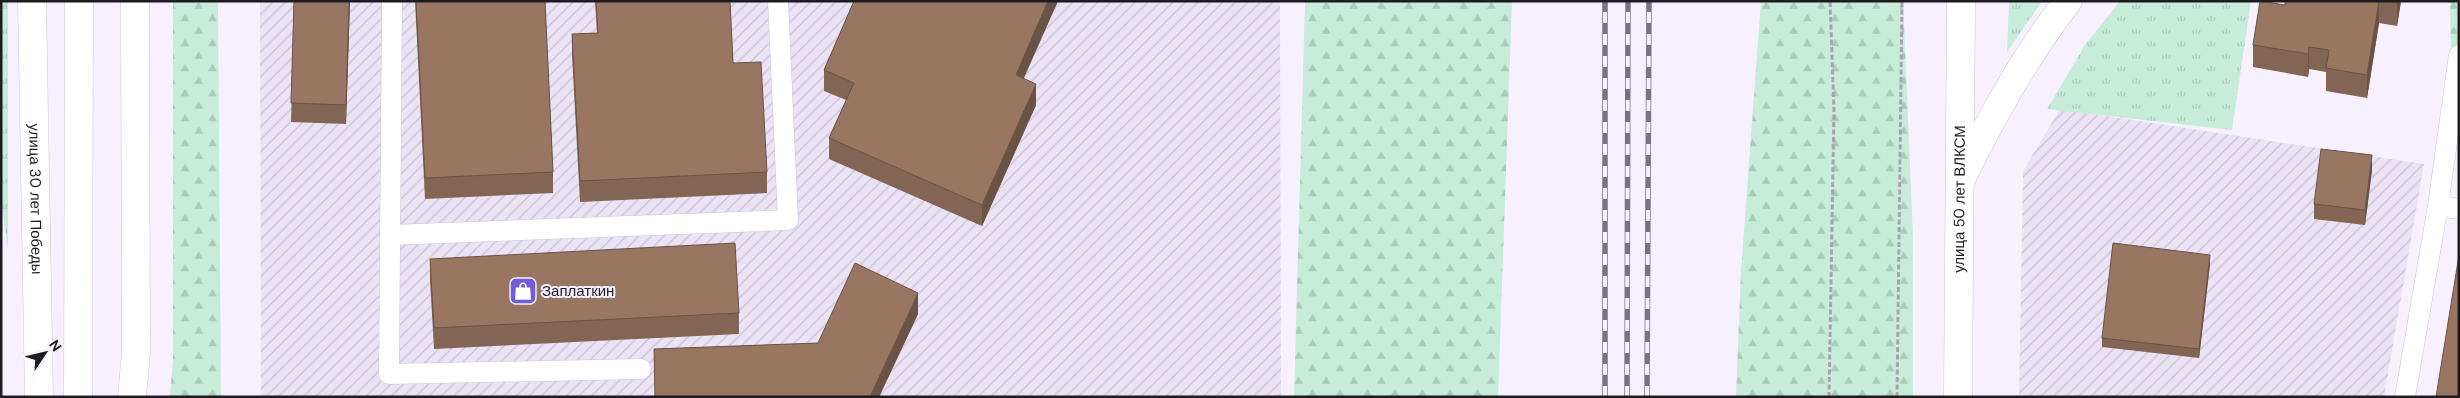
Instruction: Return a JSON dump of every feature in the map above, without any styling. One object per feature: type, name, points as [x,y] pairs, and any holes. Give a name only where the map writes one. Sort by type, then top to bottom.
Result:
[{"type":"street","name":"улица 30 лет Победы","points":[[32,1],[39,397]]},
{"type":"street","points":[[78,1],[78,397]]},
{"type":"street","points":[[132,397],[136,352],[136,1]]},
{"type":"street","name":"улица 50 лет ВЛКСМ","points":[[1958,397],[1961,1]]},
{"type":"street","points":[[1960,183],[1987,126],[2019,71],[2068,1]]},
{"type":"lane","points":[[392,1],[389,374],[641,369]]},
{"type":"lane","points":[[390,235],[788,220],[778,1]]},
{"type":"lane","points":[[2405,397],[2438,206],[2459,55]]},
{"type":"lane","points":[[2438,206],[2459,210]]},
{"type":"path","points":[[1829,397],[1834,110],[1830,1]]},
{"type":"path","points":[[1897,397],[1902,1]]},
{"type":"shaded area","points":[[260,1],[1280,1],[1281,397],[261,397]]},
{"type":"shaded area","points":[[2060,109],[2424,164],[2384,397],[2019,397],[2023,171]]},
{"type":"green space","points":[[1,1],[8,1],[8,251],[1,195]]},
{"type":"green space","points":[[173,1],[218,1],[221,397],[170,397],[173,360]]},
{"type":"green space","points":[[1305,1],[1512,1],[1498,397],[1294,397]]},
{"type":"green space","points":[[1761,1],[1903,1],[1913,237],[1913,397],[1736,397],[1741,271]]},
{"type":"green space","points":[[2009,1],[2042,1],[2007,52]]},
{"type":"green space","points":[[2120,1],[2251,1],[2232,130],[2047,109],[2085,45]]},
{"type":"green space","points":[[2450,1],[2459,1],[2459,101],[2452,106]]},
{"type":"building","points":[[294,1],[349,1],[346,105],[291,103]]},
{"type":"building","points":[[416,1],[545,1],[553,172],[425,178]]},
{"type":"building","points":[[596,1],[730,1],[733,63],[761,62],[767,172],[580,181],[572,34],[598,33]]},
{"type":"building","points":[[854,1],[1048,1],[1016,75],[1036,84],[982,205],[829,138],[854,83],[824,70]]},
{"type":"building","points":[[2260,1],[2285,5],[2285,1],[2379,1],[2367,75],[2326,68],[2329,50],[2309,47],[2308,54],[2253,45]]},
{"type":"building","points":[[2321,149],[2372,155],[2365,210],[2314,204]]},
{"type":"building","points":[[735,243],[739,313],[434,328],[430,259]]},
{"type":"building","points":[[2113,243],[2210,255],[2199,349],[2102,338]]},
{"type":"building","points":[[2459,255],[2459,397],[2436,397]]},
{"type":"building","points":[[855,263],[918,293],[870,397],[655,397],[654,349],[818,343]]},
{"type":"railway","points":[[1605,1],[1605,397]]},
{"type":"railway","points":[[1627,397],[1628,1]]},
{"type":"railway","points":[[1647,397],[1649,1]]},
{"type":"place","name":"Заплаткин","points":[[523,291]]}]
